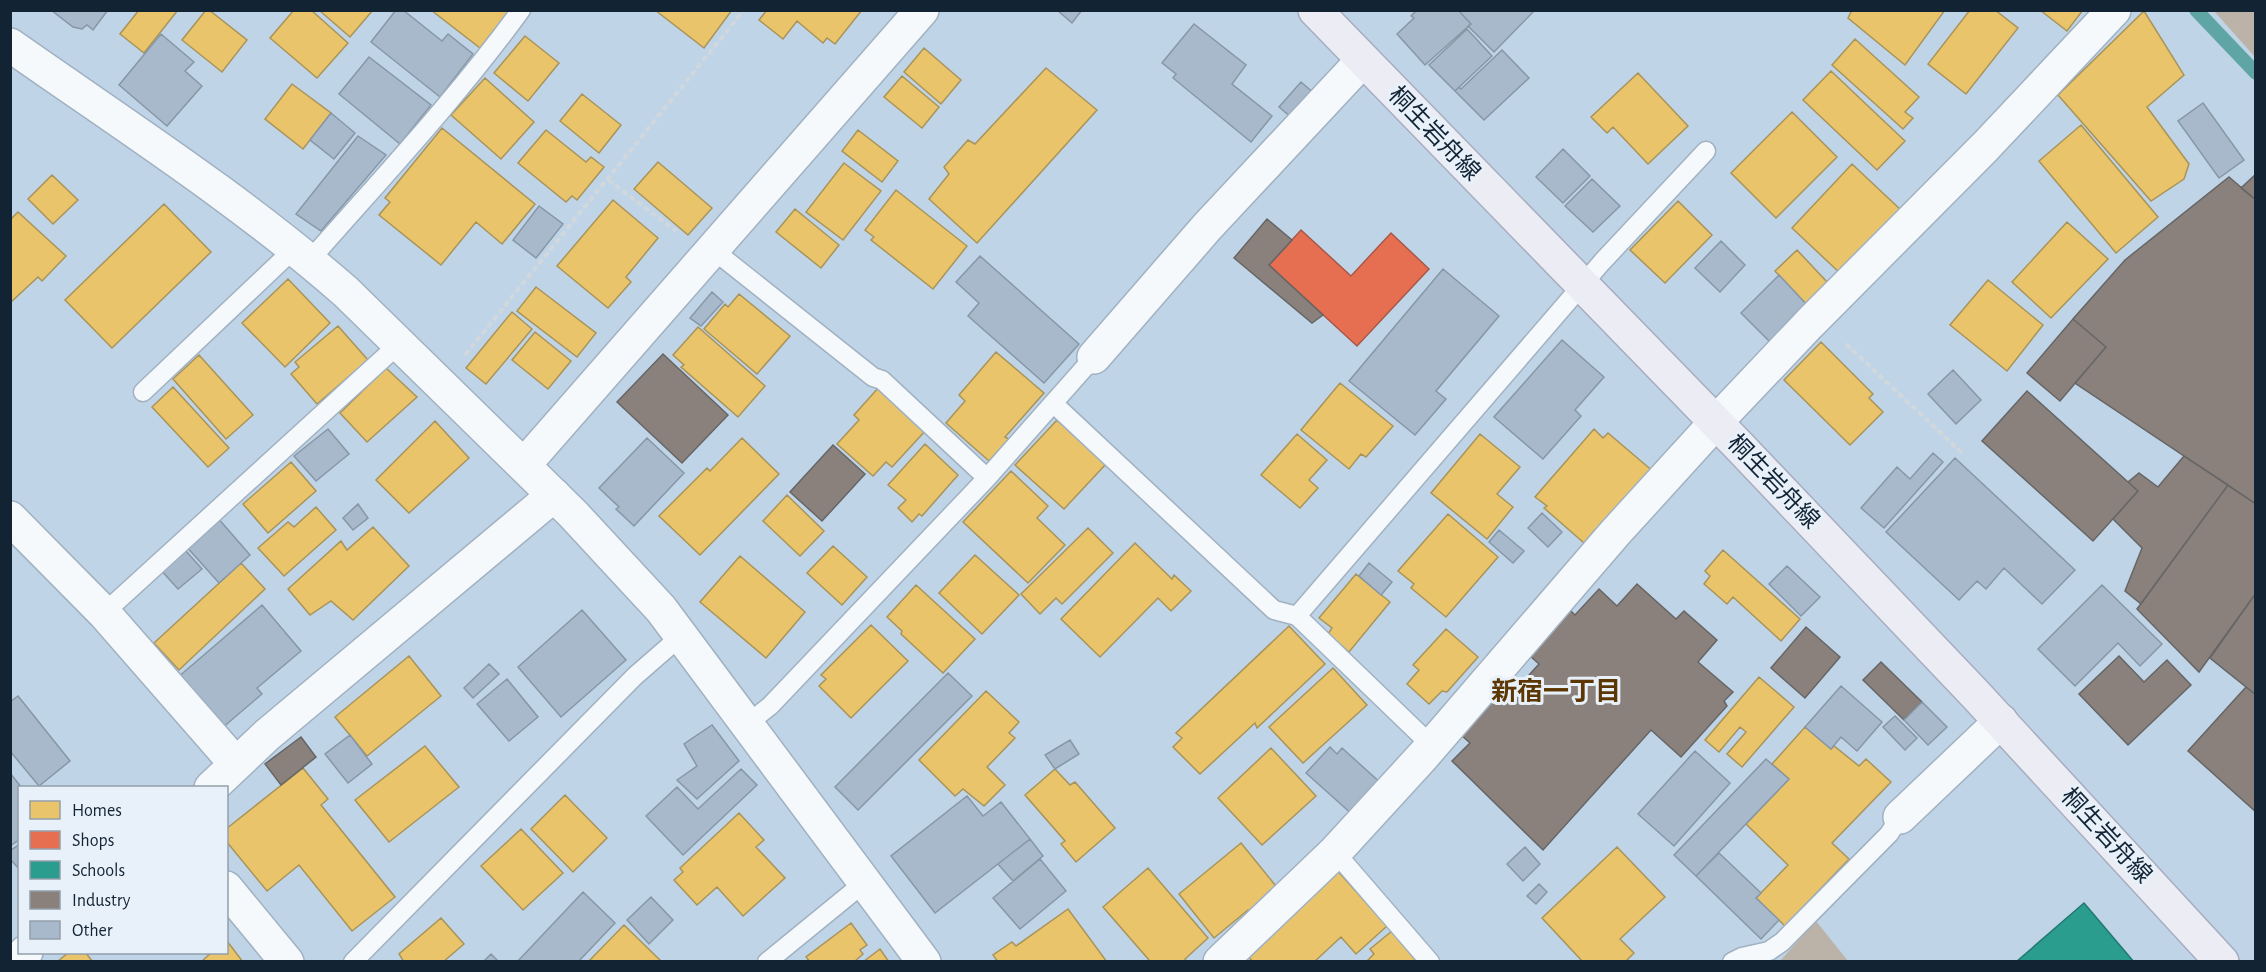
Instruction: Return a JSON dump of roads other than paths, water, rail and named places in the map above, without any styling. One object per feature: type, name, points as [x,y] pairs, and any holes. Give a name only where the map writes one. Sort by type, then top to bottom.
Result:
[{"type":"main road","name":"桐生岩舟線","points":[[1315,10],[1716,423],[2001,721],[2222,962]]},
{"type":"street","points":[[524,465],[922,10]]},
{"type":"street","points":[[1220,962],[1335,852],[1432,746],[1615,533],[1716,423],[1817,316],[1985,147],[2114,10]]},
{"type":"street","points":[[10,45],[218,189],[302,254],[346,292],[554,495],[661,609],[924,962]]},
{"type":"street","points":[[1094,357],[1207,227],[1363,60]]},
{"type":"street","points":[[213,786],[267,735],[554,495]]},
{"type":"street","points":[[10,518],[104,613],[236,764]]},
{"type":"street","points":[[1900,817],[2001,721]]},
{"type":"street","points":[[228,890],[287,962]]},
{"type":"lane","points":[[143,392],[302,254],[440,112],[490,52],[521,10]]},
{"type":"lane","points":[[1297,616],[1583,287],[1602,262],[1706,151]]},
{"type":"lane","points":[[712,249],[873,377],[882,380],[987,478]]},
{"type":"lane","points":[[104,613],[399,344]]},
{"type":"lane","points":[[747,724],[770,706],[987,478],[1094,357]]},
{"type":"lane","points":[[1054,404],[1274,610],[1297,616],[1432,746]]},
{"type":"lane","points":[[353,962],[635,676],[681,636]]},
{"type":"lane","points":[[1732,962],[1769,951],[1782,942],[1888,834],[1900,817]]},
{"type":"lane","points":[[1335,852],[1430,962]]},
{"type":"lane","points":[[767,962],[865,882]]},
{"type":"waterway","points":[[2196,10],[2256,73]]},
{"type":"district","name":"新宿一丁目","points":[[1556,692]]}]
